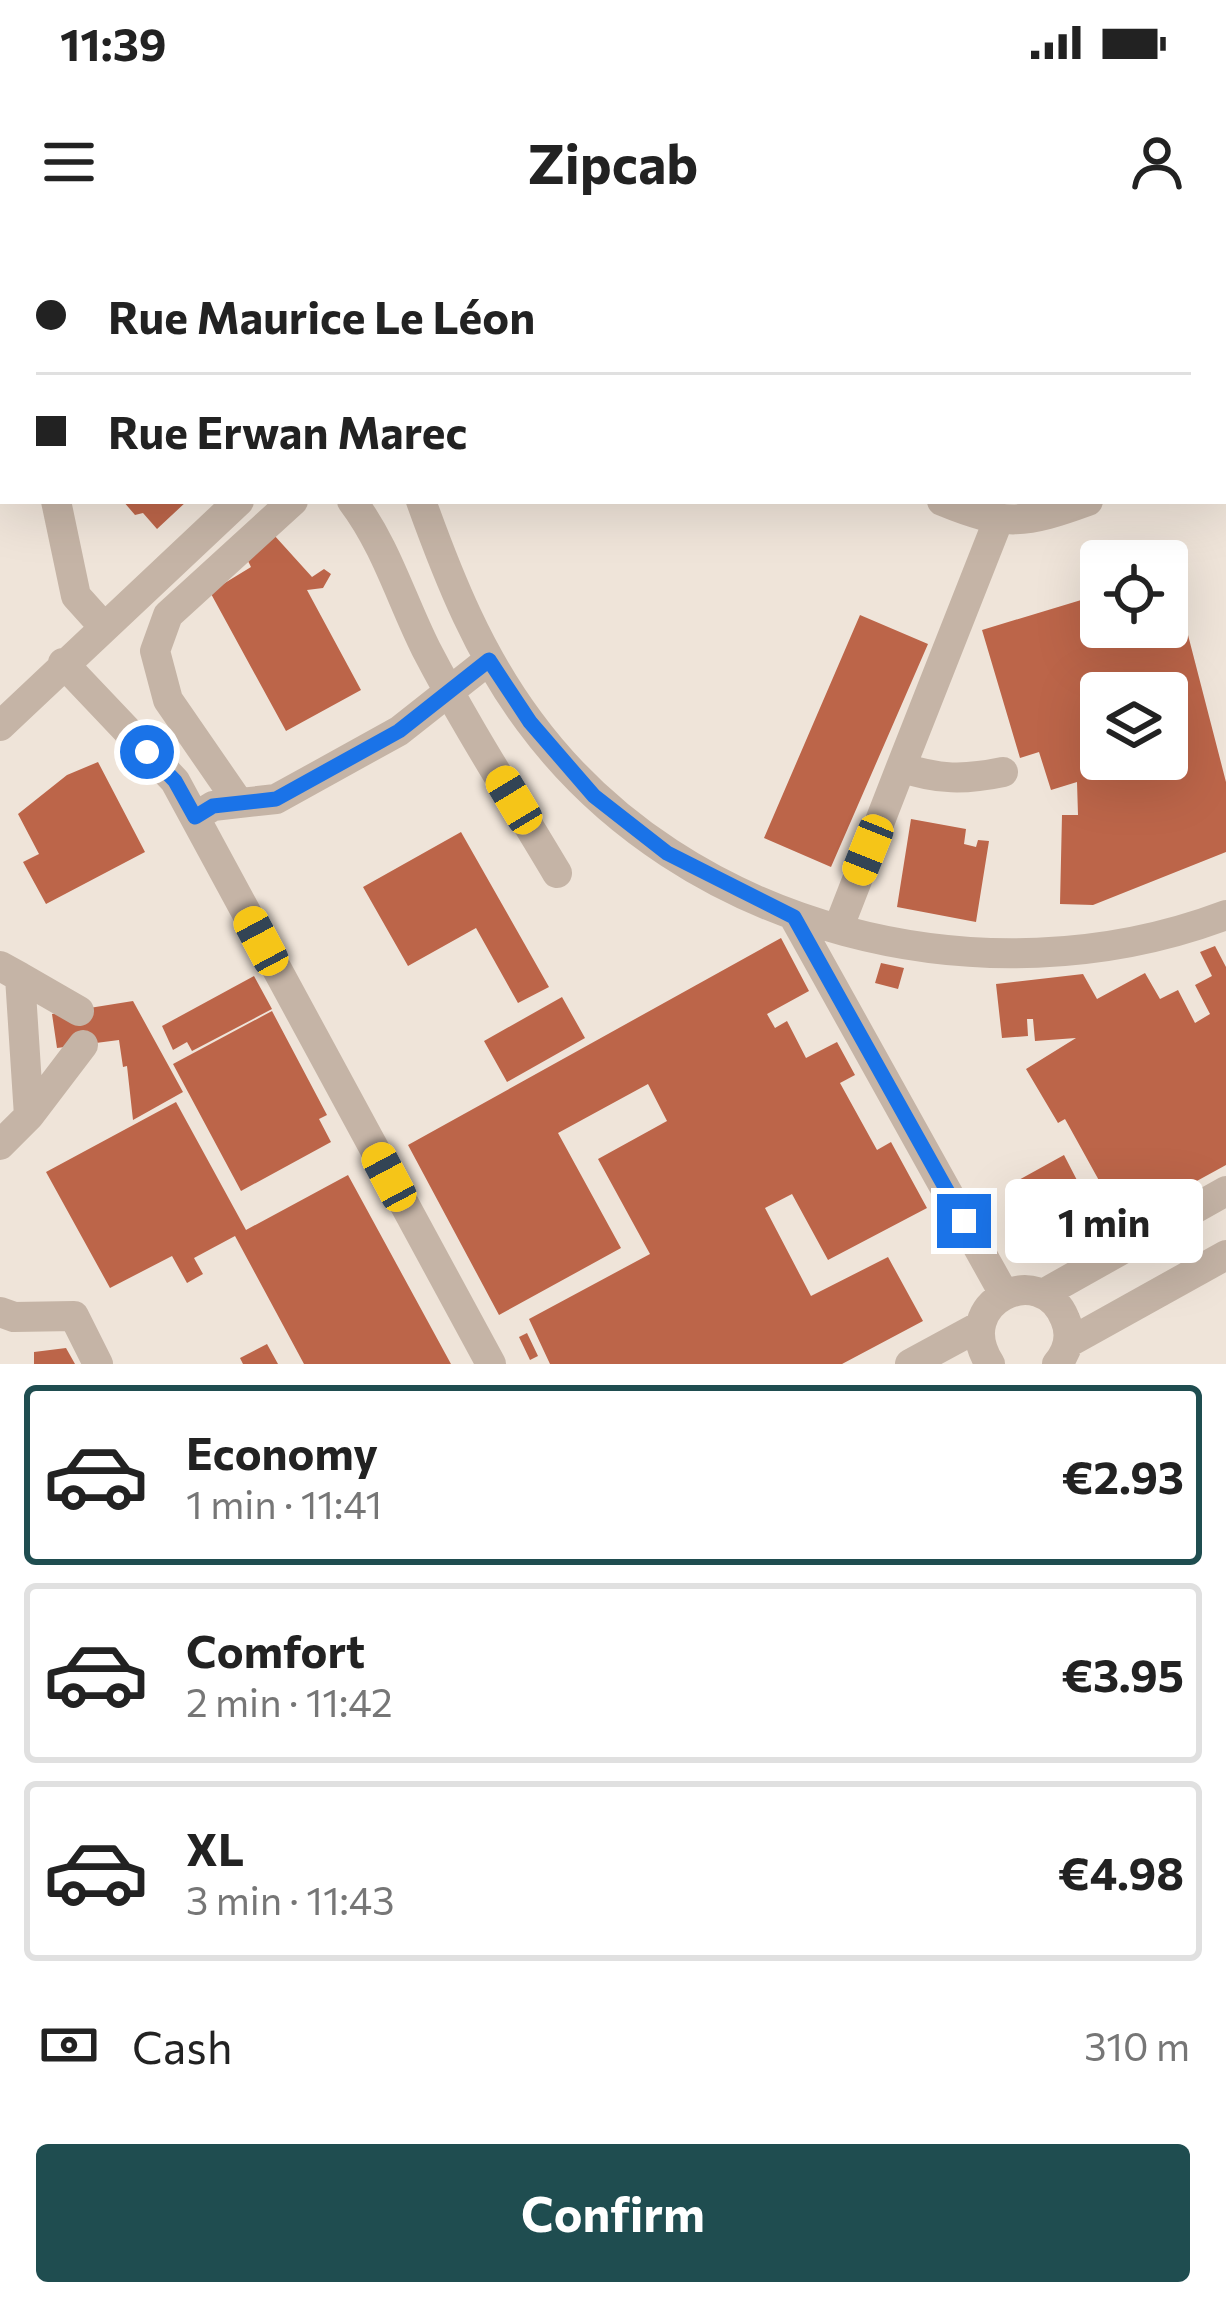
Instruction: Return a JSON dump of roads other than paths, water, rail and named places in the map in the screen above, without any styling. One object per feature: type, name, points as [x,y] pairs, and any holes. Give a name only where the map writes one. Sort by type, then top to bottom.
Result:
[{"type":"street","points":[[57,504],[76,596],[103,626]]},
{"type":"street","points":[[0,726],[236,504]]},
{"type":"street","points":[[239,803],[168,700],[155,651],[168,614],[289,504]]},
{"type":"street","points":[[354,504],[377,537],[449,692],[557,872]]},
{"type":"street","points":[[422,504],[457,599],[489,660],[530,722],[594,796],[667,853],[794,917],[898,944],[977,954],[1096,950],[1226,915]]},
{"type":"street","points":[[950,504],[998,521],[1042,518],[1080,504]]},
{"type":"street","points":[[838,929],[998,521]]},
{"type":"street","points":[[195,817],[213,806],[276,799],[399,731],[489,660]]},
{"type":"street","points":[[63,663],[175,781],[491,1364]]},
{"type":"street","points":[[902,767],[934,778],[969,779],[1004,772]]},
{"type":"street","points":[[794,917],[1004,1294]]},
{"type":"street","points":[[10,972],[80,1011]]},
{"type":"street","points":[[10,972],[29,1117]]},
{"type":"street","points":[[0,1145],[29,1117],[83,1045]]},
{"type":"street","points":[[1043,1294],[1226,1191]]},
{"type":"street","points":[[1063,1354],[1226,1255]]},
{"type":"street","points":[[990,1364],[982,1351],[980,1326],[985,1313],[1004,1294],[1017,1290],[1043,1294],[1064,1314],[1063,1354]]},
{"type":"street","points":[[0,1312],[14,1317],[74,1316],[98,1364]]},
{"type":"street","points":[[910,1364],[980,1326]]}]
